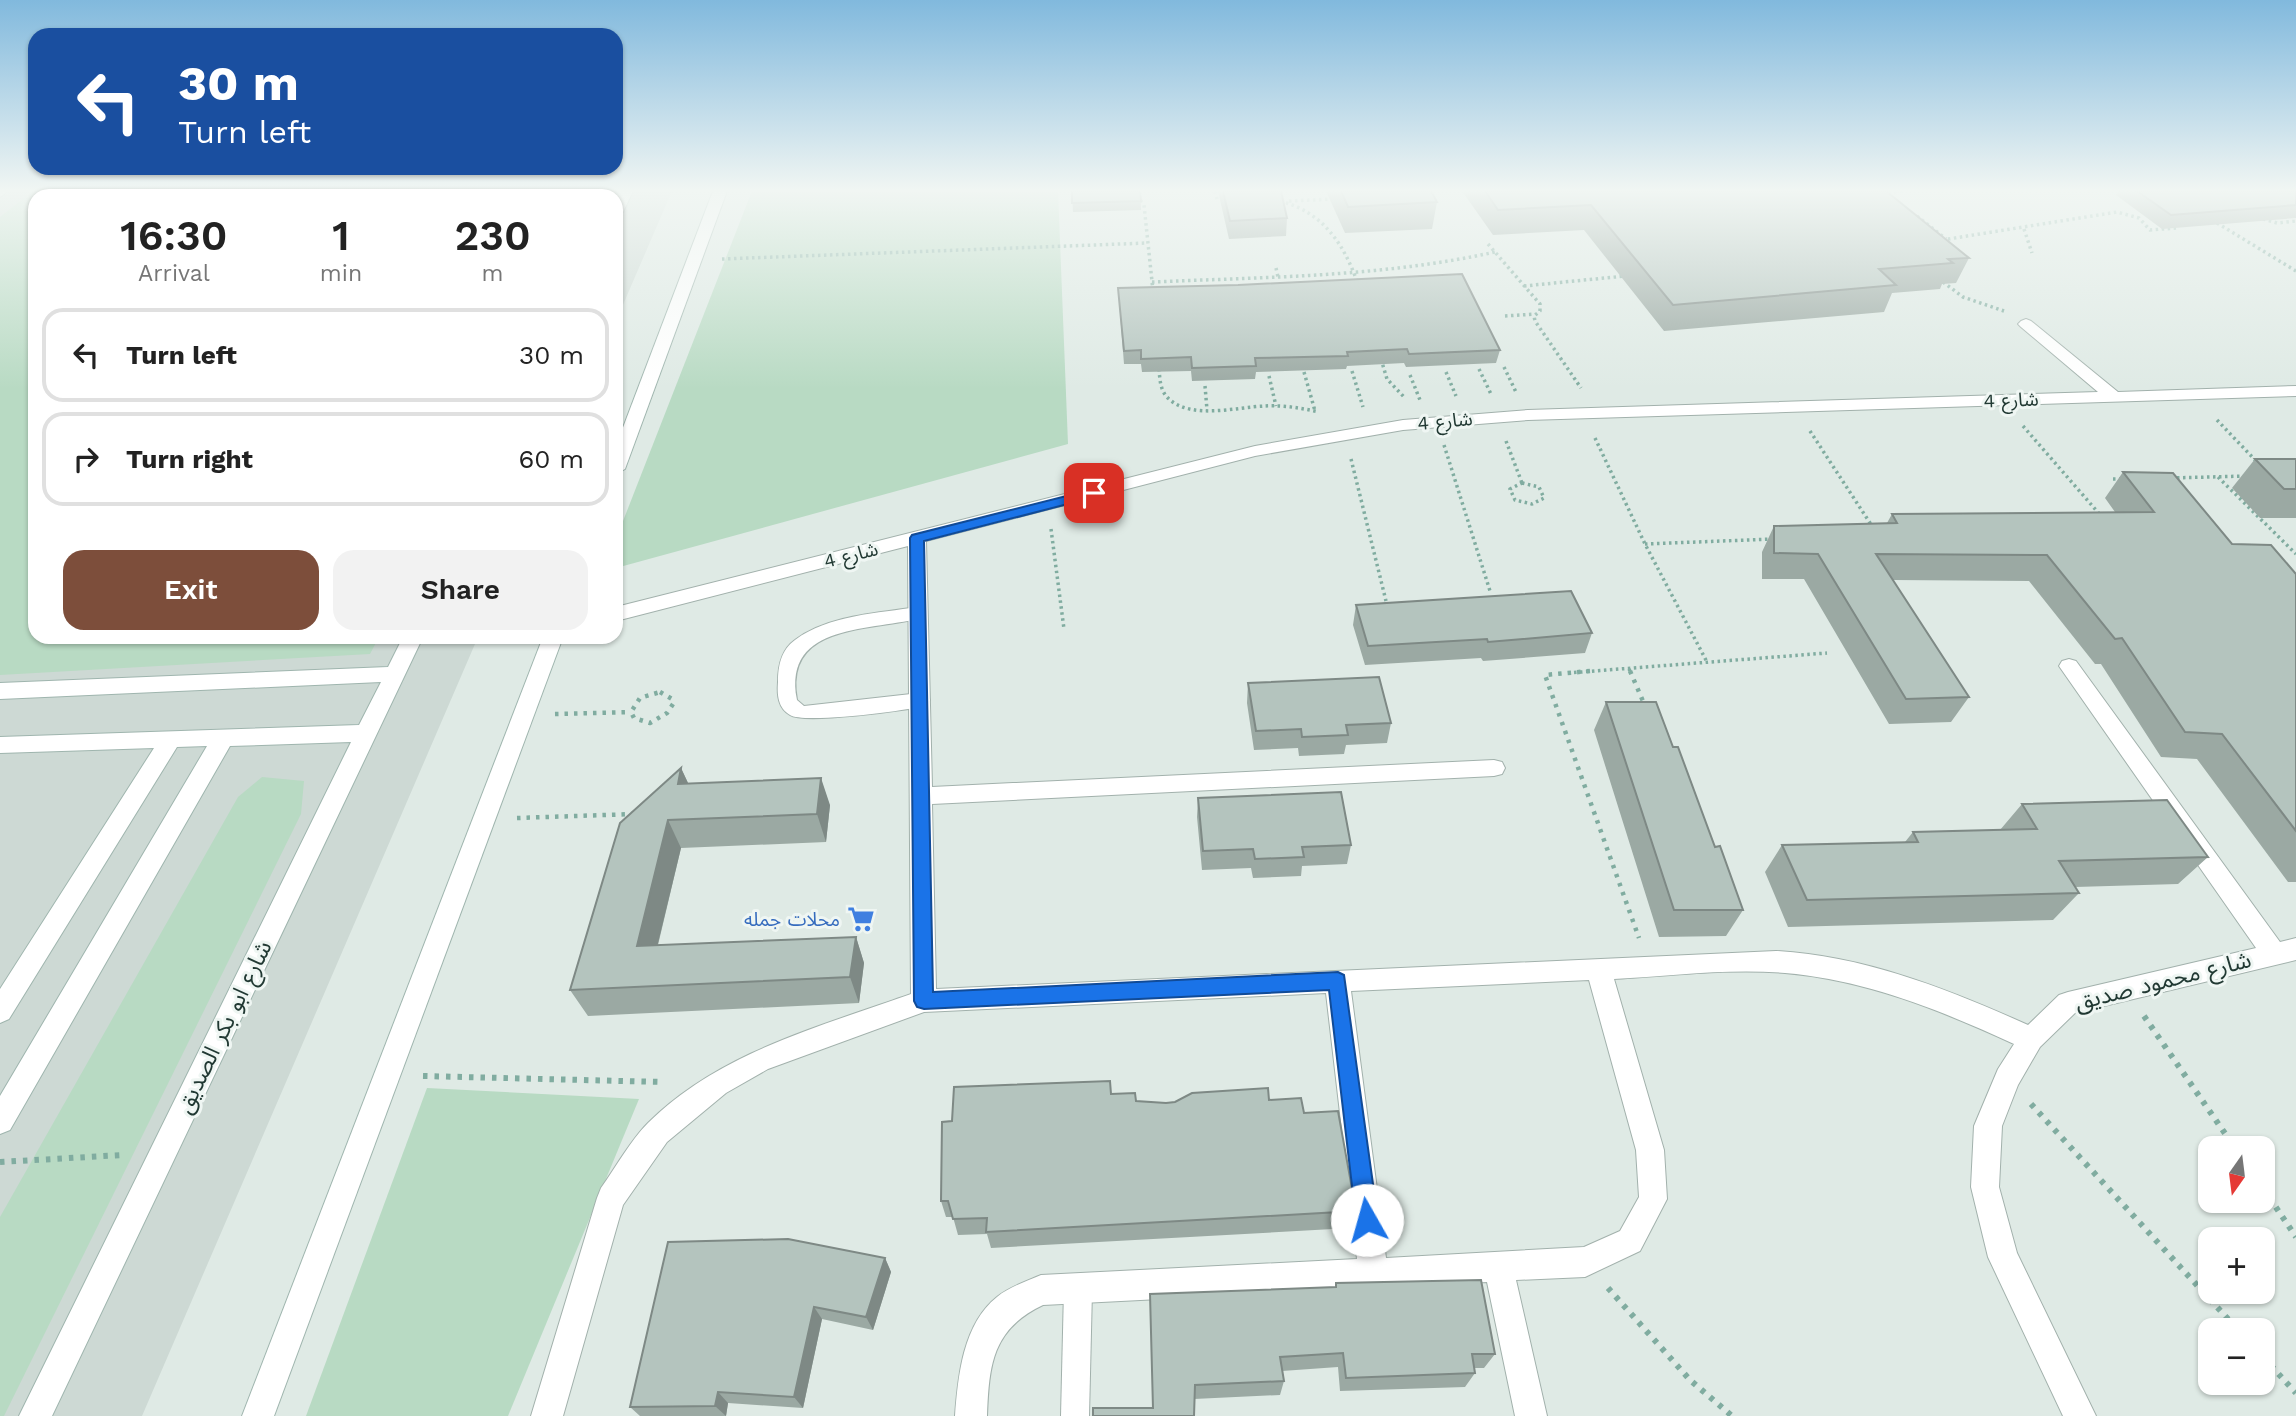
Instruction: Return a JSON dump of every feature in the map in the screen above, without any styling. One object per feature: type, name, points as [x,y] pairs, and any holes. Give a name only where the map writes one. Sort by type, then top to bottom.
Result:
[{"type":"street","points":[[623,450],[695,257]]},
{"type":"street","points":[[2026,324],[2114,397]]},
{"type":"street","name":"شارع 4","points":[[623,612],[1221,459],[1370,430],[1497,417],[2296,391]]},
{"type":"street","points":[[917,538],[924,1001]]},
{"type":"street","name":"شارع ابو بكر الصديق","points":[[35,1416],[409,644]]},
{"type":"street","points":[[258,1416],[550,644]]},
{"type":"street","points":[[2068,666],[2286,951]]},
{"type":"street","points":[[0,691],[395,674]]},
{"type":"street","points":[[0,745],[367,733]]},
{"type":"street","points":[[0,1121],[224,737]]},
{"type":"street","points":[[0,1011],[172,738]]},
{"type":"street","points":[[921,796],[1494,768]]},
{"type":"street","name":"شارع محمود صديق","points":[[2080,1416],[2003,1257],[1985,1186],[1987,1126],[2007,1078],[2031,1039],[2068,1003],[2125,987],[2286,951]]},
{"type":"street","points":[[547,1416],[611,1198],[657,1133],[717,1084],[760,1060],[924,1001],[1598,968],[1785,962],[1864,975],[1947,1001],[2031,1039]]},
{"type":"street","points":[[971,1416],[973,1381],[982,1340],[1007,1308],[1041,1290],[1585,1262],[1630,1241],[1653,1199],[1650,1150],[1598,968]]},
{"type":"street","points":[[1338,981],[1373,1273]]},
{"type":"street","points":[[1499,1266],[1531,1416]]},
{"type":"lane","points":[[918,613],[827,631],[806,640],[792,655],[787,671],[786,699],[791,708],[802,713],[920,700]]},
{"type":"lane","points":[[1075,1416],[1078,1290]]},
{"type":"path","points":[[694,260],[772,257]]},
{"type":"path","points":[[1149,257],[1154,300]]},
{"type":"path","points":[[1346,257],[1359,287]]},
{"type":"path","points":[[1153,282],[1226,279],[1236,276],[1253,278],[1355,274],[1468,257]]},
{"type":"path","points":[[1499,257],[1541,306],[1535,314],[1535,321],[1591,414],[1645,544],[1707,662]]},
{"type":"path","points":[[2273,257],[2296,271]]},
{"type":"path","points":[[1276,268],[1278,277]]},
{"type":"path","points":[[1524,286],[1631,275]]},
{"type":"path","points":[[1934,275],[1963,297],[2004,312],[2026,324]]},
{"type":"path","points":[[1253,278],[1255,287]]},
{"type":"path","points":[[1226,279],[1229,291]]},
{"type":"path","points":[[1194,280],[1195,292]]},
{"type":"path","points":[[1505,316],[1535,314]]},
{"type":"path","points":[[1379,353],[1387,379],[1393,387],[1423,408],[1410,375]]},
{"type":"path","points":[[1160,365],[1159,381],[1164,394],[1179,405],[1208,410],[1276,406],[1315,411],[1335,418],[1345,434],[1386,601]]},
{"type":"path","points":[[1352,370],[1370,430]]},
{"type":"path","points":[[1304,372],[1315,411]]},
{"type":"path","points":[[1269,376],[1276,406]]},
{"type":"path","points":[[1205,386],[1208,410]]},
{"type":"path","points":[[2192,395],[2260,465]]},
{"type":"path","points":[[2001,401],[2102,517]]},
{"type":"path","points":[[1795,407],[1878,536]]},
{"type":"path","points":[[1497,417],[1522,483]]},
{"type":"path","points":[[1437,422],[1490,591]]},
{"type":"path","points":[[2166,478],[2256,476]]},
{"type":"path","points":[[2218,477],[2296,554]]},
{"type":"path","points":[[2113,479],[2126,479]]},
{"type":"path","points":[[1522,483],[1539,487],[1544,498],[1532,504],[1515,500],[1510,489],[1522,483]]},
{"type":"path","points":[[1048,505],[1064,629]]},
{"type":"path","points":[[1645,544],[1782,539]]},
{"type":"path","points":[[1649,966],[1545,675],[1827,653]]},
{"type":"path","points":[[1629,669],[1645,707]]},
{"type":"path","points":[[524,715],[631,712],[641,722],[650,723],[668,714],[673,707],[673,700],[668,695],[650,694],[640,698],[631,712]]},
{"type":"path","points":[[484,819],[635,814]]},
{"type":"path","points":[[2125,987],[2227,1136]]},
{"type":"path","points":[[387,1075],[717,1084]]},
{"type":"path","points":[[2007,1078],[2227,1318]]},
{"type":"path","points":[[0,1162],[163,1153]]},
{"type":"path","points":[[2275,1206],[2296,1237]]},
{"type":"path","points":[[1585,1262],[1690,1380],[1732,1416]]},
{"type":"path","points":[[2275,1370],[2296,1393]]},
{"type":"shaded area","points":[[0,257],[28,257],[28,644],[475,644],[142,1416],[0,1416]]},
{"type":"shaded area","points":[[623,257],[644,257],[623,305]]},
{"type":"green space","points":[[0,257],[28,257],[28,644],[375,644],[370,654],[0,675]]},
{"type":"green space","points":[[726,257],[1061,257],[1068,444],[623,566],[623,521]]},
{"type":"green space","points":[[262,777],[304,781],[301,814],[4,1416],[0,1416],[0,1217],[238,797]]},
{"type":"green space","points":[[427,1088],[639,1099],[508,1416],[306,1416]]},
{"type":"building","points":[[1634,257],[1969,258],[1948,259],[1953,263],[1879,269],[1896,285],[1673,305]]},
{"type":"building","points":[[1462,274],[1500,350],[1409,354],[1407,349],[1347,352],[1348,356],[1255,358],[1256,366],[1192,368],[1191,357],[1141,359],[1141,350],[1124,351],[1118,288]]},
{"type":"building","points":[[2255,459],[2296,459],[2296,489],[2284,489]]},
{"type":"building","points":[[2123,472],[2173,473],[2232,544],[2271,545],[2296,574],[2296,831],[2222,734],[2185,732],[2122,638],[2115,639],[2047,555],[1876,554],[1969,697],[1906,699],[1818,554],[1774,553],[1774,526],[1897,523],[1892,514],[2154,512]]},
{"type":"building","points":[[1571,591],[1592,633],[1488,642],[1487,639],[1368,646],[1356,605]]},
{"type":"building","points":[[1379,677],[1391,723],[1346,725],[1348,735],[1302,737],[1301,729],[1256,731],[1248,683]]},
{"type":"building","points":[[1606,702],[1656,702],[1673,747],[1678,747],[1715,847],[1720,846],[1743,910],[1674,910]]},
{"type":"building","points":[[681,768],[678,784],[821,778],[817,814],[668,820],[637,946],[856,937],[850,977],[570,990],[620,823]]},
{"type":"building","points":[[1341,792],[1351,845],[1302,847],[1304,857],[1255,859],[1253,849],[1203,851],[1198,798]]},
{"type":"building","points":[[2167,800],[2208,857],[2059,861],[2079,893],[1807,900],[1782,845],[1918,842],[1913,832],[2037,829],[2022,804]]},
{"type":"building","points":[[1110,1081],[1111,1094],[1135,1093],[1136,1101],[1166,1103],[1175,1102],[1192,1093],[1268,1088],[1269,1100],[1301,1098],[1304,1113],[1338,1111],[1356,1211],[986,1232],[987,1218],[953,1219],[948,1201],[941,1201],[942,1122],[952,1121],[954,1087]]},
{"type":"building","points":[[788,1239],[885,1258],[866,1317],[814,1307],[794,1397],[718,1392],[715,1406],[630,1407],[668,1242]]},
{"type":"building","points":[[1481,1280],[1495,1354],[1472,1354],[1475,1373],[1346,1378],[1343,1353],[1280,1357],[1284,1381],[1195,1385],[1194,1416],[1093,1416],[1093,1408],[1153,1408],[1150,1294],[1336,1287],[1336,1283]]},
{"type":"place","name":"محلات جمله","points":[[861,919]]},
{"type":"route","points":[[1094,493],[917,538],[924,1001],[1338,981],[1367,1220]]}]
